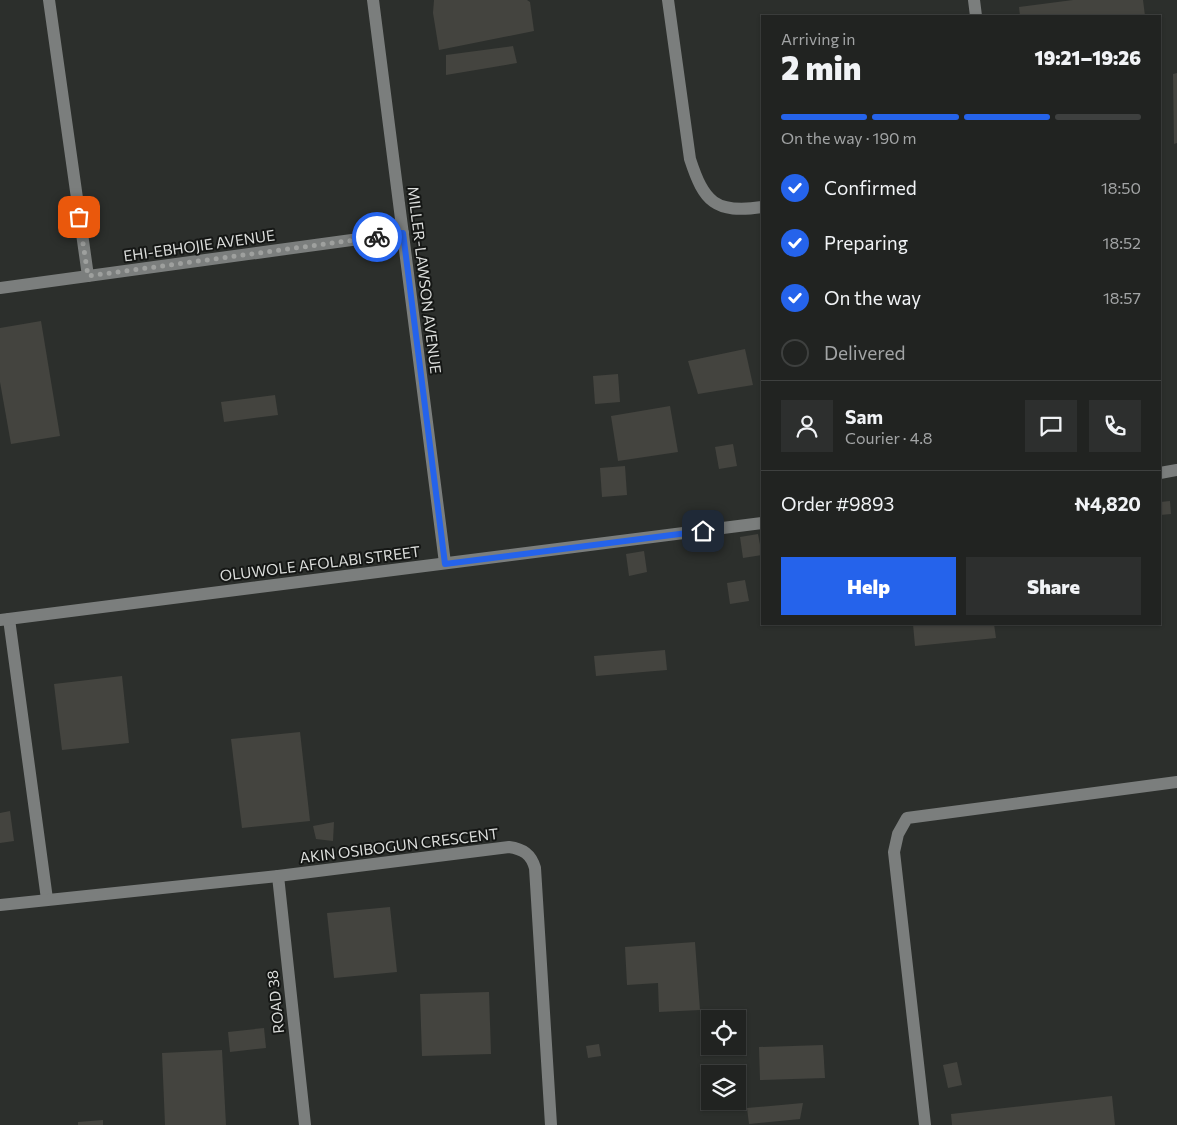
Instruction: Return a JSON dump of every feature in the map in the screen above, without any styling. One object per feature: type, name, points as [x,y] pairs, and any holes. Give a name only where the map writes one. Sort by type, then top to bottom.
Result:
[{"type":"street","points":[[49,0],[88,276]]},
{"type":"street","name":"MILLER-LAWSON AVENUE","points":[[373,0],[445,564]]},
{"type":"street","points":[[668,0],[690,159],[697,182],[704,194],[715,203],[745,210],[761,207]]},
{"type":"street","points":[[974,0],[976,15]]},
{"type":"street","name":"EHI-EBHOJIE AVENUE","points":[[0,288],[403,233]]},
{"type":"street","points":[[1161,472],[1177,470]]},
{"type":"street","name":"OLUWOLE AFOLABI STREET","points":[[4,619],[761,523]]},
{"type":"street","points":[[4,619],[47,899]]},
{"type":"street","points":[[925,1125],[894,852],[898,834],[907,818],[1177,782]]},
{"type":"street","name":"AKIN OSIBOGUN CRESCENT","points":[[0,906],[47,899],[278,876],[509,848],[519,849],[527,853],[532,859],[534,868],[551,1125]]},
{"type":"street","name":"ROAD 38","points":[[278,876],[305,1125]]},
{"type":"building","points":[[434,0],[527,0],[530,2],[534,31],[439,50],[433,13]]},
{"type":"building","points":[[1073,0],[1143,0],[1145,15],[1020,15],[1019,7]]},
{"type":"building","points":[[513,46],[517,63],[446,75],[446,55]]},
{"type":"building","points":[[1177,73],[1177,143],[1174,144],[1173,74]]},
{"type":"building","points":[[41,321],[60,436],[11,444],[0,382],[0,328]]},
{"type":"building","points":[[745,349],[753,385],[698,394],[688,361]]},
{"type":"building","points":[[618,374],[620,402],[595,404],[593,376]]},
{"type":"building","points":[[275,395],[278,415],[224,422],[221,402]]},
{"type":"building","points":[[670,406],[678,452],[618,461],[611,416]]},
{"type":"building","points":[[733,444],[737,466],[719,469],[715,447]]},
{"type":"building","points":[[625,466],[627,495],[602,497],[600,468]]},
{"type":"building","points":[[1170,501],[1171,514],[1161,515],[1161,502]]},
{"type":"building","points":[[758,534],[761,555],[743,558],[740,537]]},
{"type":"building","points":[[644,551],[647,572],[629,576],[626,554]]},
{"type":"building","points":[[745,580],[749,601],[730,604],[727,583]]},
{"type":"building","points":[[913,625],[994,625],[996,638],[915,646]]},
{"type":"building","points":[[665,650],[667,670],[596,676],[594,656]]},
{"type":"building","points":[[122,676],[129,743],[62,750],[54,684]]},
{"type":"building","points":[[300,732],[310,821],[242,828],[231,739]]},
{"type":"building","points":[[10,811],[14,841],[0,843],[0,813]]},
{"type":"building","points":[[334,822],[333,841],[316,839],[313,826]]},
{"type":"building","points":[[390,907],[397,972],[334,978],[327,913]]},
{"type":"building","points":[[695,942],[700,1010],[659,1012],[658,983],[627,985],[625,947]]},
{"type":"building","points":[[489,992],[491,1054],[422,1056],[420,994]]},
{"type":"building","points":[[264,1028],[266,1048],[230,1052],[228,1032]]},
{"type":"building","points":[[599,1044],[601,1056],[588,1058],[586,1046]]},
{"type":"building","points":[[823,1045],[825,1078],[760,1080],[759,1047]]},
{"type":"building","points":[[222,1050],[226,1125],[165,1125],[162,1053]]},
{"type":"building","points":[[957,1062],[962,1085],[948,1088],[943,1065]]},
{"type":"building","points":[[1112,1096],[1115,1125],[952,1125],[951,1114]]},
{"type":"building","points":[[803,1103],[800,1119],[749,1124],[747,1108]]},
{"type":"building","points":[[103,1120],[103,1125],[78,1125],[78,1122]]},
{"type":"way so far","points":[[79,217],[88,276],[377,237]]},
{"type":"route","points":[[377,237],[403,233],[445,564],[703,531]]}]
